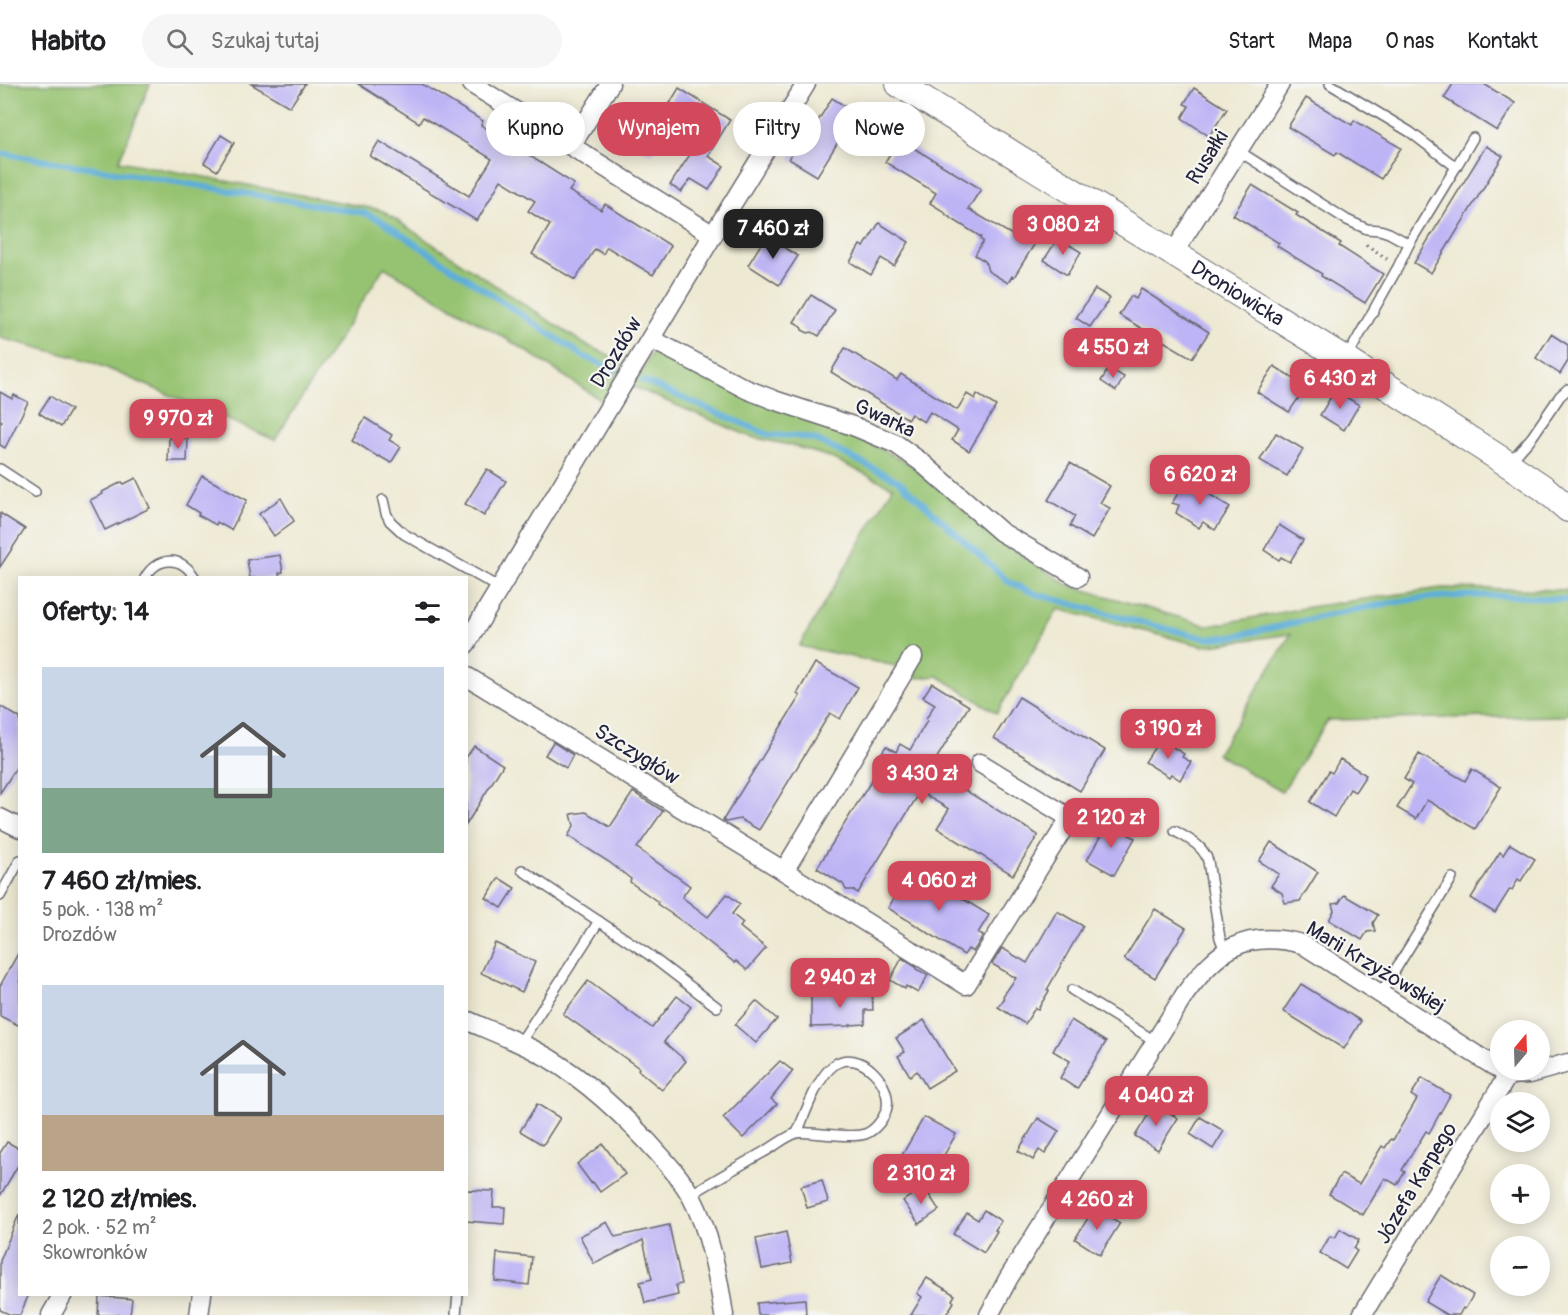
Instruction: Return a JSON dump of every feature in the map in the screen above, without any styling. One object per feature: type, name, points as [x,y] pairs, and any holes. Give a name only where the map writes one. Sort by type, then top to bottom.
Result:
[{"type":"street","points":[[472,84],[501,102]]},
{"type":"street","points":[[585,124],[610,84]]},
{"type":"street","name":"Drozdów","points":[[468,641],[806,84]]},
{"type":"street","name":"Droniowicka","points":[[899,84],[1346,360],[1508,464],[1545,489],[1568,509]]},
{"type":"street","name":"Rusałki","points":[[1173,254],[1280,84]]},
{"type":"street","points":[[585,155],[713,235]]},
{"type":"street","name":"Gwarka","points":[[651,339],[746,389],[860,428],[896,444],[921,462],[1001,532],[1078,577]]},
{"type":"street","points":[[784,871],[913,657]]},
{"type":"street","name":"Szczygłów","points":[[468,677],[966,985],[1070,818],[980,763]]},
{"type":"street","points":[[0,818],[18,827]]},
{"type":"street","name":"Marii Krzyżowskiej","points":[[989,1315],[1008,1279],[1155,1041],[1198,976],[1210,962],[1226,951],[1242,943],[1262,938],[1282,939],[1302,944],[1490,1063]]},
{"type":"street","points":[[468,1021],[535,1050],[573,1074],[616,1110],[674,1171],[690,1195],[707,1236],[720,1287],[724,1315]]},
{"type":"street","points":[[1550,1068],[1568,1063]]},
{"type":"street","name":"Józefa Karpego","points":[[1362,1315],[1505,1080]]},
{"type":"street","points":[[51,1315],[62,1296]]},
{"type":"street","points":[[199,1315],[202,1296]]},
{"type":"lane","points":[[1330,84],[1410,132],[1456,166]]},
{"type":"lane","points":[[1346,360],[1398,267],[1408,244],[1473,138]]},
{"type":"lane","points":[[1237,150],[1347,220],[1367,229],[1389,233],[1408,244]]},
{"type":"lane","points":[[1508,464],[1532,437],[1560,396],[1568,389]]},
{"type":"lane","points":[[0,469],[35,492]]},
{"type":"lane","points":[[383,500],[390,521],[404,534],[500,588]]},
{"type":"lane","points":[[146,576],[153,566],[169,561],[184,565],[194,576]]},
{"type":"lane","points":[[1175,831],[1201,847],[1206,853],[1219,932],[1226,951]]},
{"type":"lane","points":[[0,896],[18,864]]},
{"type":"lane","points":[[522,870],[648,954],[717,1007]]},
{"type":"lane","points":[[1381,993],[1452,878]]},
{"type":"lane","points":[[520,1043],[599,921]]},
{"type":"lane","points":[[1072,990],[1155,1041]]},
{"type":"lane","points":[[690,1195],[797,1132],[858,1136],[869,1132],[875,1128],[885,1112],[887,1098],[882,1085],[864,1064],[848,1060],[835,1064],[820,1081],[797,1132]]},
{"type":"lane","points":[[456,1315],[458,1296]]},
{"type":"green space","points":[[0,84],[150,84],[119,161],[381,210],[586,345],[624,362],[602,401],[522,348],[384,267],[275,440],[90,361],[0,338]]},
{"type":"green space","points":[[655,347],[849,432],[911,465],[1006,545],[1068,585],[1209,626],[1309,607],[1441,588],[1568,590],[1568,711],[1565,716],[1328,720],[1282,792],[1217,754],[1291,634],[1203,646],[1058,609],[997,713],[938,676],[918,678],[896,666],[799,646],[893,487],[829,457],[794,446],[751,437],[633,387]]},
{"type":"building","points":[[251,84],[305,84],[290,107]]},
{"type":"building","points":[[358,84],[422,84],[483,121],[481,125],[486,128],[486,155],[423,117],[419,123]]},
{"type":"building","points":[[1453,84],[1484,84],[1515,103],[1497,131],[1444,98]]},
{"type":"building","points":[[679,88],[701,102],[671,102]]},
{"type":"building","points":[[1194,88],[1227,109],[1209,136],[1182,118],[1189,106],[1184,104]]},
{"type":"building","points":[[832,98],[838,102],[833,102],[833,150],[817,176],[789,159],[791,156],[821,156],[821,116]]},
{"type":"building","points":[[1306,98],[1352,125],[1354,120],[1401,148],[1381,179],[1337,152],[1335,155],[1288,127]]},
{"type":"building","points":[[721,114],[730,120],[721,135]]},
{"type":"building","points":[[221,135],[234,143],[217,171],[204,163]]},
{"type":"building","points":[[379,141],[469,196],[492,159],[487,156],[530,156],[574,184],[569,191],[601,210],[605,204],[671,246],[653,275],[607,247],[603,254],[595,249],[575,280],[532,254],[550,225],[528,211],[535,201],[501,180],[477,221],[370,156]]},
{"type":"building","points":[[1486,146],[1503,156],[1431,273],[1414,263]]},
{"type":"building","points":[[925,155],[981,189],[968,209],[1014,236],[1018,229],[1037,240],[1014,277],[1012,276],[1008,283],[988,271],[985,261],[975,255],[983,241],[981,237],[930,203],[936,193],[885,162],[889,156]]},
{"type":"building","points":[[689,156],[708,156],[724,166],[709,190],[691,179],[681,192],[670,185]]},
{"type":"building","points":[[1252,185],[1298,213],[1296,215],[1341,243],[1339,246],[1383,274],[1365,303],[1277,246],[1279,243],[1233,215]]},
{"type":"building","points":[[879,223],[909,242],[894,266],[881,258],[871,275],[850,262],[860,245],[864,247]]},
{"type":"building","points":[[766,236],[798,256],[779,285],[748,265]]},
{"type":"building","points":[[1058,238],[1081,252],[1067,275],[1044,260]]},
{"type":"building","points":[[1095,289],[1110,298],[1090,327],[1076,318]]},
{"type":"building","points":[[1141,289],[1209,332],[1192,358],[1119,315],[1131,296],[1136,299]]},
{"type":"building","points":[[811,295],[835,310],[819,336],[802,330],[801,326],[794,322]]},
{"type":"building","points":[[1551,334],[1568,345],[1568,361],[1560,374],[1536,358]]},
{"type":"building","points":[[845,348],[897,380],[901,374],[957,410],[967,394],[975,399],[977,394],[996,406],[969,451],[952,440],[958,430],[930,412],[924,422],[911,414],[908,419],[831,372]]},
{"type":"building","points":[[1274,366],[1301,383],[1295,393],[1300,396],[1289,412],[1257,392]]},
{"type":"building","points":[[1109,368],[1124,377],[1116,391],[1101,381]]},
{"type":"building","points":[[1335,390],[1359,405],[1344,430],[1320,415]]},
{"type":"building","points":[[0,392],[12,399],[14,395],[28,402],[5,448],[0,445],[2,421],[0,420]]},
{"type":"building","points":[[50,396],[71,410],[61,427],[39,413]]},
{"type":"building","points":[[365,418],[392,435],[389,440],[401,447],[391,463],[352,440]]},
{"type":"building","points":[[1276,433],[1303,449],[1287,476],[1260,460]]},
{"type":"building","points":[[169,438],[188,439],[187,461],[168,461]]},
{"type":"building","points":[[1070,463],[1110,486],[1100,503],[1110,508],[1092,539],[1070,526],[1075,516],[1048,500]]},
{"type":"building","points":[[487,469],[506,481],[484,516],[465,504]]},
{"type":"building","points":[[202,476],[247,500],[231,530],[198,515],[199,513],[186,505]]},
{"type":"building","points":[[136,478],[150,508],[105,530],[90,500],[122,482],[124,484]]},
{"type":"building","points":[[1186,480],[1230,507],[1215,530],[1203,522],[1199,528],[1176,513],[1179,505],[1172,503]]},
{"type":"building","points":[[281,498],[294,521],[274,536],[259,514]]},
{"type":"building","points":[[0,513],[25,529],[0,567]]},
{"type":"building","points":[[1279,525],[1303,540],[1290,562],[1281,557],[1279,560],[1264,550]]},
{"type":"building","points":[[280,555],[283,572],[279,573],[280,576],[250,576],[247,560]]},
{"type":"building","points":[[815,663],[858,687],[840,719],[830,713],[759,830],[740,819],[726,822],[723,820],[800,696],[797,694]]},
{"type":"building","points":[[932,683],[969,706],[933,764],[940,768],[937,773],[1038,835],[1013,875],[937,828],[949,809],[920,792],[858,893],[846,890],[843,884],[817,868],[880,767],[875,764],[886,746],[896,752],[900,744],[910,750],[935,704],[923,697]]},
{"type":"building","points":[[1019,697],[1105,750],[1080,791],[994,738]]},
{"type":"building","points":[[0,706],[18,717],[18,765],[0,793]]},
{"type":"building","points":[[1160,739],[1184,754],[1182,757],[1191,762],[1180,780],[1171,774],[1169,777],[1145,762]]},
{"type":"building","points":[[553,742],[573,755],[566,768],[545,755]]},
{"type":"building","points":[[474,746],[503,765],[468,822],[468,755]]},
{"type":"building","points":[[1419,754],[1465,781],[1472,769],[1501,787],[1475,829],[1427,800],[1416,819],[1397,808],[1412,784],[1404,779]]},
{"type":"building","points":[[1340,759],[1366,775],[1355,792],[1350,789],[1334,817],[1310,802],[1329,771],[1332,773]]},
{"type":"building","points":[[633,792],[663,811],[637,848],[690,886],[682,897],[708,917],[727,894],[740,904],[732,914],[743,923],[740,927],[766,948],[747,970],[657,904],[658,902],[630,882],[631,879],[609,862],[568,836],[574,826],[571,814],[586,812],[610,827]]},
{"type":"building","points":[[1108,823],[1135,838],[1114,875],[1087,860]]},
{"type":"building","points":[[1271,842],[1318,872],[1300,901],[1285,903],[1282,893],[1271,886],[1279,874],[1259,861]]},
{"type":"building","points":[[1510,844],[1535,859],[1521,881],[1518,879],[1512,890],[1510,889],[1495,913],[1471,898],[1500,852],[1503,855]]},
{"type":"building","points":[[913,868],[989,915],[978,933],[983,936],[973,952],[968,949],[964,955],[888,908]]},
{"type":"building","points":[[499,878],[515,888],[502,908],[486,898]]},
{"type":"building","points":[[1344,895],[1378,915],[1373,923],[1375,931],[1367,932],[1362,940],[1329,920],[1334,911],[1332,904],[1339,903]]},
{"type":"building","points":[[1155,909],[1186,928],[1155,978],[1124,959]]},
{"type":"building","points":[[1057,911],[1083,926],[1047,990],[1049,991],[1025,1024],[998,1007],[1016,978],[992,964],[1002,948],[1027,963]]},
{"type":"building","points":[[495,943],[535,962],[522,992],[481,973]]},
{"type":"building","points":[[18,954],[18,1025],[0,1016],[0,986]]},
{"type":"building","points":[[902,958],[928,975],[918,993],[906,986],[905,989],[890,980]]},
{"type":"building","points":[[588,981],[652,1028],[677,996],[691,1007],[664,1042],[686,1061],[662,1090],[638,1070],[639,1068],[563,1014]]},
{"type":"building","points":[[1301,984],[1361,1021],[1344,1049],[1283,1011]]},
{"type":"building","points":[[872,993],[873,1010],[865,1010],[865,1024],[811,1027],[811,994]]},
{"type":"building","points":[[756,1001],[777,1019],[756,1043],[735,1025]]},
{"type":"building","points":[[924,1020],[955,1071],[927,1088],[917,1071],[910,1076],[898,1056],[905,1052],[896,1038]]},
{"type":"building","points":[[1071,1020],[1106,1042],[1077,1089],[1060,1078],[1070,1061],[1053,1051]]},
{"type":"building","points":[[780,1061],[793,1071],[771,1099],[777,1104],[743,1138],[723,1118]]},
{"type":"building","points":[[1422,1078],[1450,1095],[1429,1133],[1426,1131],[1402,1170],[1405,1172],[1397,1185],[1385,1178],[1363,1215],[1329,1194],[1341,1174],[1359,1184],[1382,1146],[1385,1148],[1391,1139],[1393,1140],[1417,1099],[1411,1095]]},
{"type":"building","points":[[537,1104],[560,1118],[543,1145],[520,1131]]},
{"type":"building","points":[[1155,1104],[1178,1118],[1158,1150],[1135,1136]]},
{"type":"building","points":[[924,1117],[956,1134],[930,1180],[898,1162]]},
{"type":"building","points":[[1200,1117],[1224,1131],[1213,1149],[1190,1134]]},
{"type":"building","points":[[1038,1118],[1059,1131],[1045,1154],[1039,1150],[1033,1160],[1018,1151]]},
{"type":"building","points":[[7,1142],[18,1148],[18,1165],[0,1196],[0,1153]]},
{"type":"building","points":[[603,1144],[625,1174],[600,1192],[577,1164]]},
{"type":"building","points":[[822,1180],[828,1202],[807,1208],[801,1186]]},
{"type":"building","points":[[924,1187],[939,1210],[919,1224],[903,1201]]},
{"type":"building","points":[[468,1190],[494,1191],[493,1207],[505,1207],[504,1224],[468,1221]]},
{"type":"building","points":[[1094,1208],[1120,1223],[1100,1255],[1075,1239]]},
{"type":"building","points":[[984,1210],[1001,1221],[984,1253],[953,1234],[967,1213],[978,1220]]},
{"type":"building","points":[[18,1216],[18,1296],[28,1296],[20,1315],[11,1315],[0,1310],[0,1261]]},
{"type":"building","points":[[607,1222],[615,1237],[669,1225],[682,1284],[676,1285],[678,1295],[645,1303],[640,1282],[652,1279],[643,1240],[594,1264],[580,1236]]},
{"type":"building","points":[[1340,1229],[1359,1240],[1354,1249],[1357,1251],[1346,1269],[1320,1253],[1330,1236],[1335,1238]]},
{"type":"building","points":[[786,1232],[792,1263],[762,1269],[756,1239]]},
{"type":"building","points":[[497,1253],[532,1257],[529,1285],[495,1281]]},
{"type":"building","points":[[1441,1275],[1473,1295],[1459,1315],[1447,1315],[1425,1302]]},
{"type":"building","points":[[927,1278],[955,1295],[952,1300],[954,1302],[946,1315],[911,1315],[922,1297],[917,1293]]},
{"type":"building","points":[[99,1296],[132,1299],[130,1315],[98,1315]]},
{"type":"building","points":[[805,1299],[806,1315],[758,1315],[757,1303]]},
{"type":"waterway","points":[[0,153],[364,213],[380,220],[583,356],[615,370]]},
{"type":"waterway","points":[[643,381],[769,435],[816,440],[899,481],[1009,582],[1036,594],[1205,638],[1231,637],[1352,610],[1425,598],[1497,596],[1568,600]]}]
